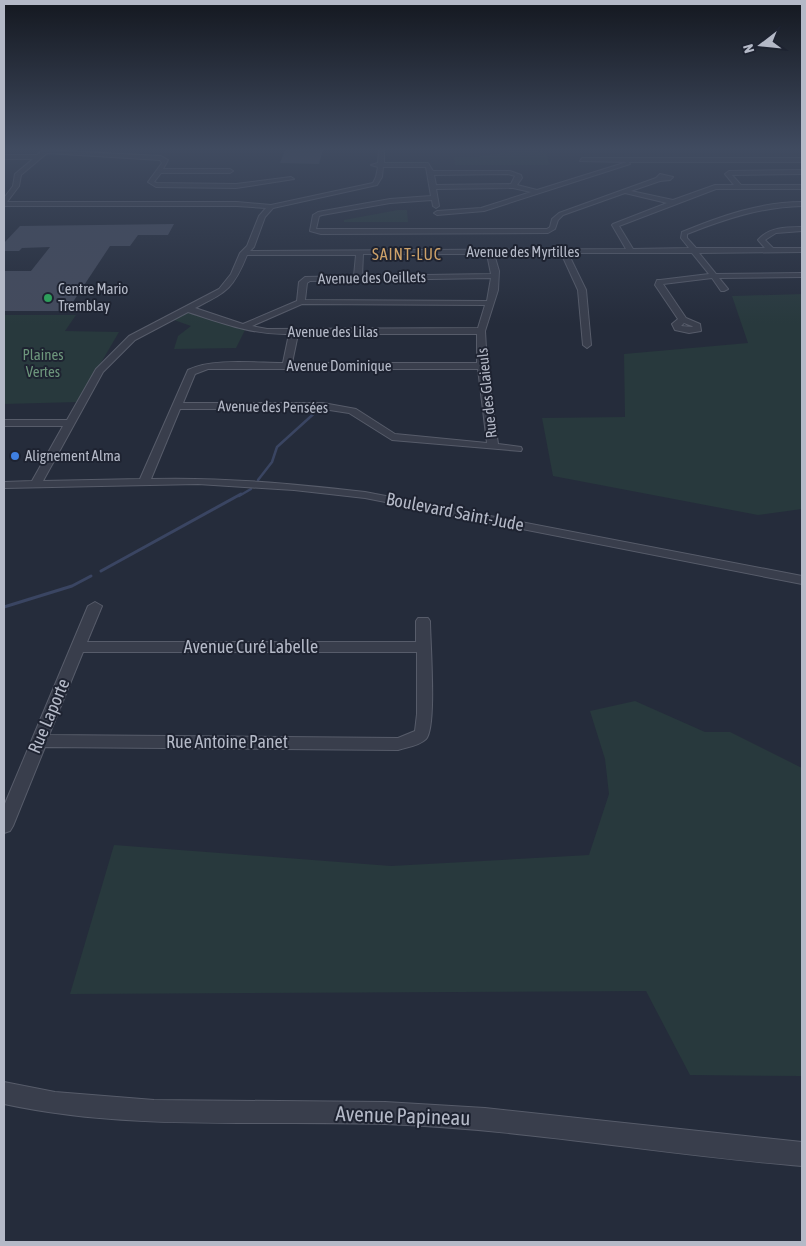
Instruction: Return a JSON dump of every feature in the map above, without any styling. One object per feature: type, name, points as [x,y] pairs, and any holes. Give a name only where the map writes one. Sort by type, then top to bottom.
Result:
[{"type":"street","points":[[252,216],[265,208]]},
{"type":"street","points":[[38,481],[99,371],[132,338],[222,291],[235,275],[242,250],[250,247],[266,208]]},
{"type":"street","points":[[348,208],[316,215],[312,230],[410,242],[440,232],[548,231],[553,228],[555,219],[561,214],[577,208]]},
{"type":"street","points":[[436,208],[440,232]]},
{"type":"street","points":[[437,213],[474,212],[486,208]]},
{"type":"street","points":[[631,251],[616,225],[658,208]]},
{"type":"street","points":[[724,289],[684,238],[684,233],[739,212],[760,208]]},
{"type":"street","points":[[771,250],[761,240],[765,235],[780,230],[802,229]]},
{"type":"street","name":"Avenue des Myrtilles","points":[[242,250],[360,253],[410,242],[490,252],[802,250]]},
{"type":"street","name":"Rue des Glaieuls","points":[[490,252],[495,276],[494,290],[481,331],[482,366],[493,446]]},
{"type":"street","points":[[564,252],[582,290],[588,345]]},
{"type":"street","points":[[358,278],[360,253]]},
{"type":"street","points":[[683,320],[659,285],[660,282],[713,276],[802,275]]},
{"type":"street","name":"Avenue des Oeillets","points":[[243,326],[301,302],[304,282],[308,279],[495,276]]},
{"type":"street","points":[[301,302],[490,303]]},
{"type":"street","name":"Avenue des Lilas","points":[[188,309],[267,332],[481,331]]},
{"type":"street","points":[[287,366],[294,332]]},
{"type":"street","name":"Avenue Dominique","points":[[177,406],[191,372],[196,368],[205,366],[482,366]]},
{"type":"street","points":[[145,480],[177,406]]},
{"type":"street","name":"Avenue des Pensées","points":[[177,406],[323,406],[340,408],[352,412],[392,437],[493,446]]},
{"type":"street","points":[[4,423],[70,423]]},
{"type":"street","points":[[493,446],[517,449]]},
{"type":"street","name":"Boulevard Saint-Jude","points":[[4,478],[38,481],[208,481],[366,495],[802,580]]},
{"type":"street","name":"Boulevard Saint-Jude","points":[[4,484],[38,481]]},
{"type":"street","name":"Rue Laporte","points":[[4,826],[96,606]]},
{"type":"street","points":[[423,622],[424,646]]},
{"type":"street","name":"Avenue Curé Labelle","points":[[78,647],[424,646]]},
{"type":"street","name":"Rue Antoine Panet","points":[[39,741],[398,744],[415,739],[422,734],[425,714],[424,646]]},
{"type":"street","name":"Avenue Papineau","points":[[4,1093],[55,1103],[154,1111],[385,1113],[485,1119],[802,1154]]},
{"type":"green space","points":[[407,210],[408,222],[344,222],[344,220]]},
{"type":"green space","points":[[802,294],[802,509],[758,515],[553,476],[542,418],[625,417],[624,354],[748,343],[732,296]]},
{"type":"green space","points":[[188,312],[245,330],[236,348],[174,349],[178,336],[191,326],[171,319]]},
{"type":"green space","name":"Plaines Vertes","points":[[4,315],[76,315],[65,331],[119,332],[78,402],[4,404]]},
{"type":"green space","points":[[635,701],[705,732],[730,732],[802,768],[802,1076],[690,1075],[646,991],[70,994],[114,845],[391,866],[589,855],[609,794],[605,759],[590,711]]},
{"type":"building","points":[[174,224],[168,235],[138,235],[130,246],[110,246],[67,311],[4,311],[4,271],[31,271],[50,247],[4,251],[4,243],[20,226]]},
{"type":"waterway","points":[[258,480],[272,462],[277,447],[319,409]]},
{"type":"waterway","points":[[239,496],[251,489]]},
{"type":"waterway","points":[[101,571],[241,494]]},
{"type":"waterway","points":[[4,607],[72,586],[91,576]]},
{"type":"place","name":"Centre Mario Tremblay","points":[[48,298]]},
{"type":"place","name":"Alignement Alma","points":[[15,456]]},
{"type":"district","name":"SAINT-LUC","points":[[407,254]]}]
